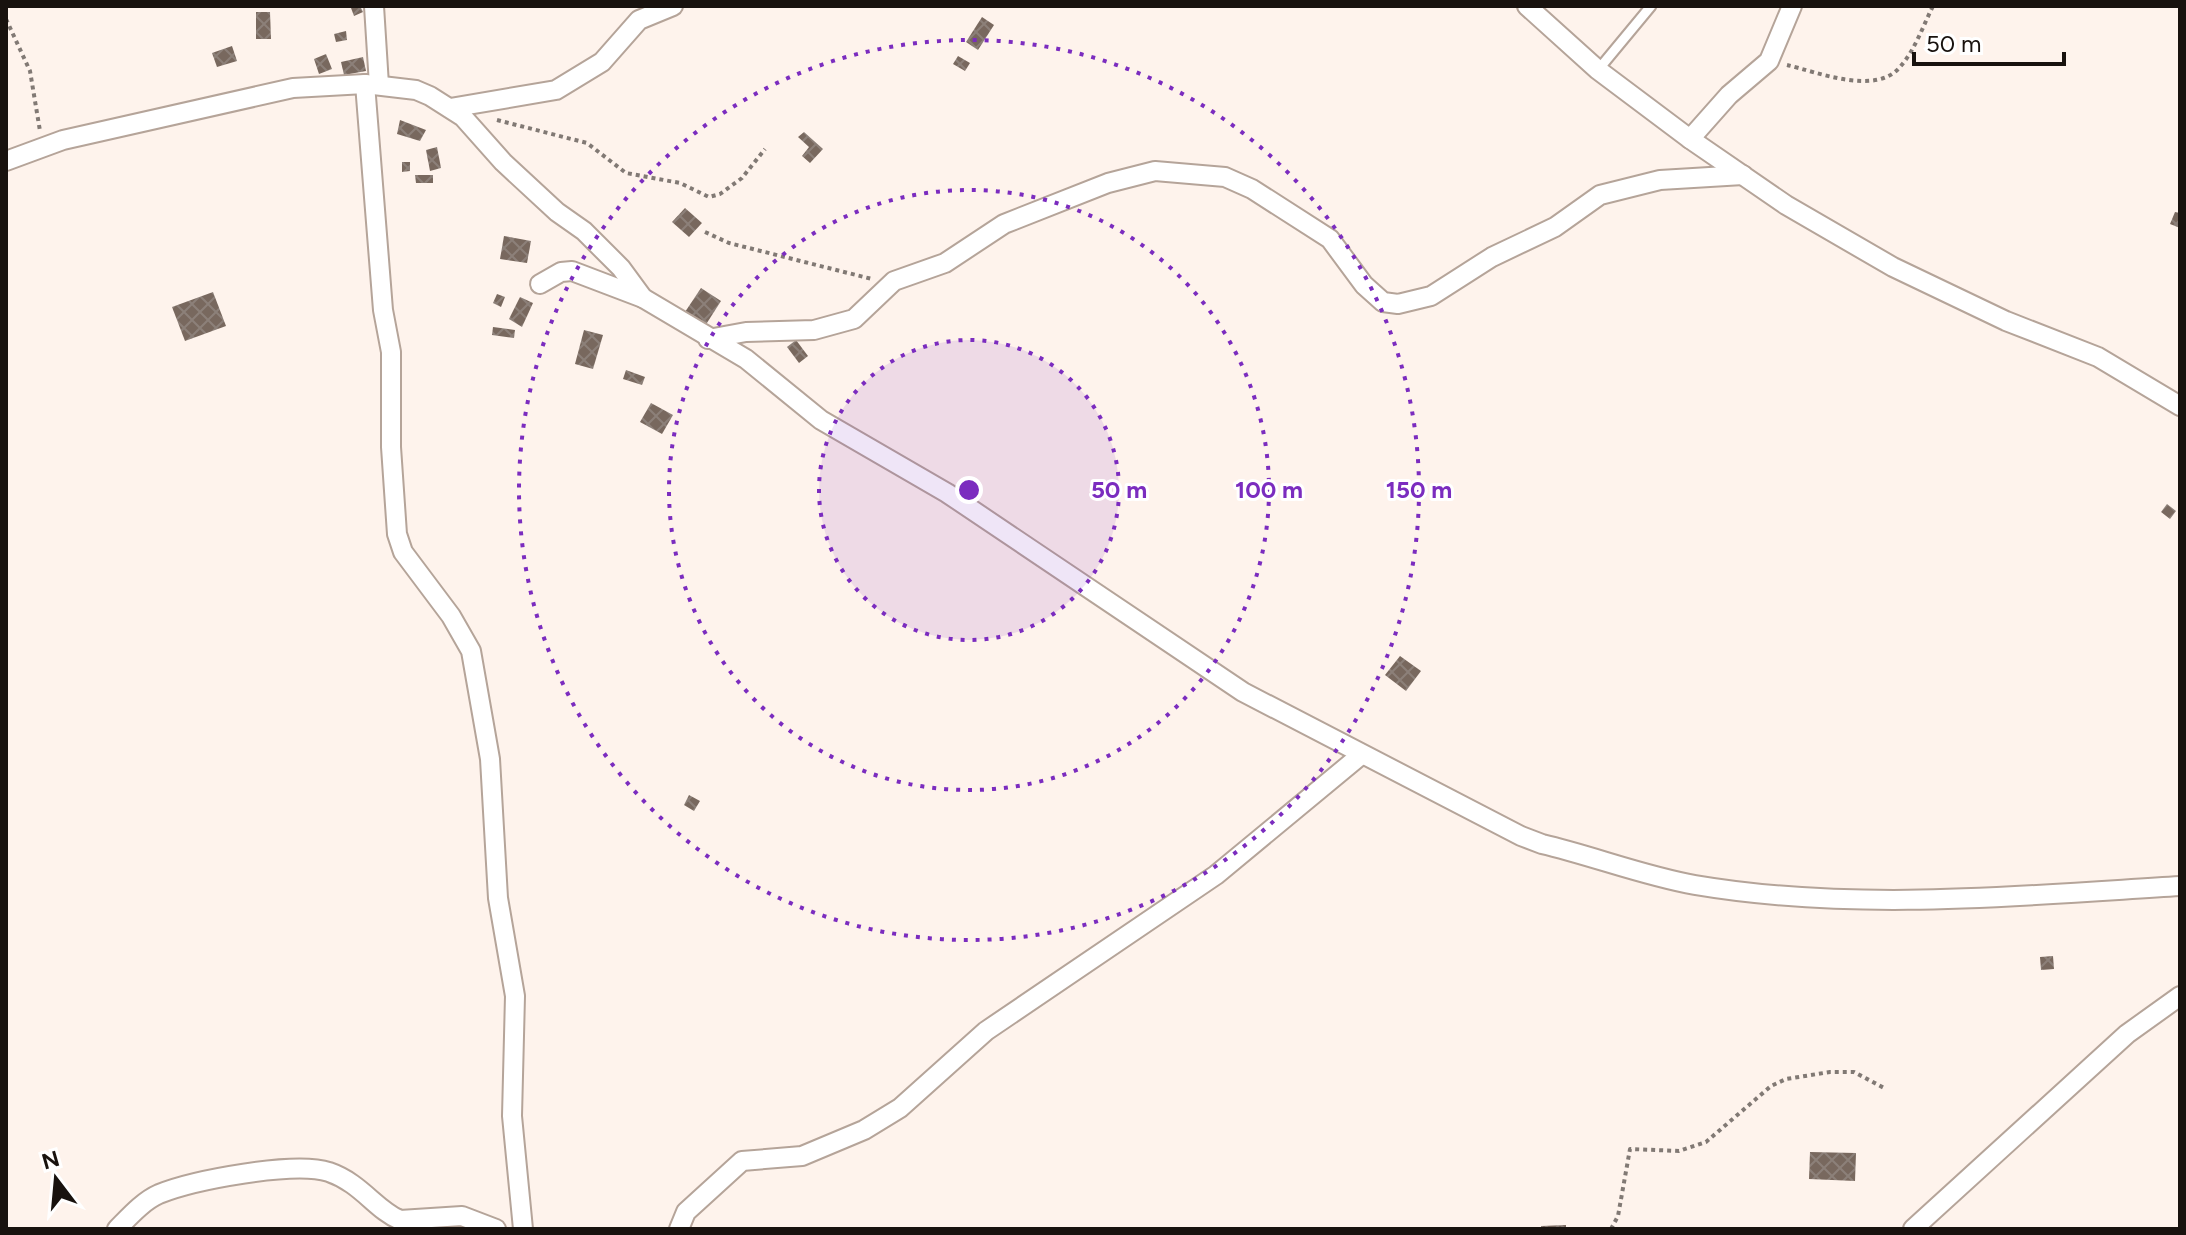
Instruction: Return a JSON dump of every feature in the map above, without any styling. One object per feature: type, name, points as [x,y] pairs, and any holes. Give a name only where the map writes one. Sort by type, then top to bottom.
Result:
[{"type":"street","points":[[374,6],[372,85],[383,310],[391,352],[391,447],[397,534],[403,552],[451,616],[471,651],[490,759],[498,898],[515,996],[512,1116],[523,1229]]},
{"type":"street","points":[[456,113],[556,90],[602,62],[639,20],[673,6]]},
{"type":"street","points":[[1527,6],[1598,70],[1690,139],[1893,267],[2006,321],[2098,357],[2180,406]]},
{"type":"street","points":[[1690,139],[1729,95],[1769,61],[1792,6]]},
{"type":"street","points":[[6,161],[42,146],[293,88],[334,83],[416,90],[456,113],[536,192],[584,231],[621,268],[643,298]]},
{"type":"street","points":[[708,339],[753,332],[814,330],[840,323],[863,314],[894,281],[956,258],[1004,224],[1108,183],[1155,171],[1225,177],[1252,189],[1330,239],[1364,285],[1383,302],[1416,302],[1442,290],[1492,257],[1555,227],[1600,195],[1660,180],[1743,175]]},
{"type":"street","points":[[540,284],[561,272],[572,271],[643,298],[746,359],[821,420],[947,493],[1024,547],[1153,629],[1213,674],[1361,755],[1542,844],[1691,884],[1825,900],[2033,895],[2180,886]]},
{"type":"street","points":[[679,1229],[686,1212],[742,1161],[802,1156],[864,1130],[900,1108],[974,1040],[1216,875],[1361,755]]},
{"type":"street","points":[[1913,1229],[2127,1034],[2180,996]]},
{"type":"street","points":[[117,1229],[158,1194],[216,1177],[299,1169],[328,1172],[341,1177],[366,1192],[391,1217],[400,1220],[462,1216],[496,1229]]},
{"type":"lane","points":[[1598,70],[1651,6]]},
{"type":"path","points":[[1769,61],[1823,74],[1880,80],[1899,69],[1933,6]]},
{"type":"path","points":[[6,19],[30,71],[42,146]]},
{"type":"path","points":[[456,113],[501,120],[587,143],[626,173],[680,183],[709,197],[720,194],[742,178],[765,149]]},
{"type":"path","points":[[705,232],[729,243],[850,275],[894,281]]},
{"type":"path","points":[[1611,1229],[1618,1216],[1630,1149],[1679,1151],[1706,1142],[1771,1086],[1786,1079],[1830,1072],[1854,1072],[1886,1089]]},
{"type":"building","points":[[360,6],[363,12],[354,16],[351,8]]},
{"type":"building","points":[[256,12],[270,12],[271,39],[256,39]]},
{"type":"building","points":[[982,17],[994,25],[978,50],[966,42]]},
{"type":"building","points":[[346,31],[347,40],[336,42],[334,34]]},
{"type":"building","points":[[232,46],[237,61],[217,67],[212,53]]},
{"type":"building","points":[[326,54],[332,69],[319,74],[314,59]]},
{"type":"building","points":[[958,56],[970,63],[965,71],[953,64]]},
{"type":"building","points":[[363,57],[366,71],[344,75],[341,62]]},
{"type":"building","points":[[400,120],[426,130],[420,141],[397,134]]},
{"type":"building","points":[[804,132],[823,149],[810,163],[802,156],[809,147],[798,137]]},
{"type":"building","points":[[437,147],[441,168],[430,171],[426,150]]},
{"type":"building","points":[[402,162],[410,162],[410,171],[402,172]]},
{"type":"building","points":[[415,175],[433,175],[433,183],[416,183]]},
{"type":"building","points":[[685,208],[702,223],[689,237],[672,222]]},
{"type":"building","points":[[2175,212],[2180,213],[2180,228],[2170,224]]},
{"type":"building","points":[[504,236],[531,241],[527,263],[500,259]]},
{"type":"building","points":[[701,288],[721,301],[705,326],[685,312]]},
{"type":"building","points":[[213,292],[226,326],[185,341],[172,307]]},
{"type":"building","points":[[497,294],[505,297],[501,307],[493,303]]},
{"type":"building","points":[[520,297],[533,303],[522,327],[509,319]]},
{"type":"building","points":[[493,327],[515,330],[514,338],[492,335]]},
{"type":"building","points":[[584,330],[603,335],[593,369],[575,364]]},
{"type":"building","points":[[796,340],[808,356],[799,363],[787,347]]},
{"type":"building","points":[[626,370],[645,377],[642,385],[623,379]]},
{"type":"building","points":[[651,403],[673,415],[662,434],[640,422]]},
{"type":"building","points":[[2167,504],[2176,511],[2170,519],[2161,512]]},
{"type":"building","points":[[1400,656],[1421,671],[1406,691],[1385,675]]},
{"type":"building","points":[[689,795],[700,801],[694,811],[684,805]]},
{"type":"building","points":[[2053,956],[2054,969],[2041,970],[2040,957]]},
{"type":"building","points":[[1810,1152],[1856,1153],[1855,1181],[1809,1179]]},
{"type":"building","points":[[1566,1225],[1566,1229],[1541,1229],[1541,1226]]}]
